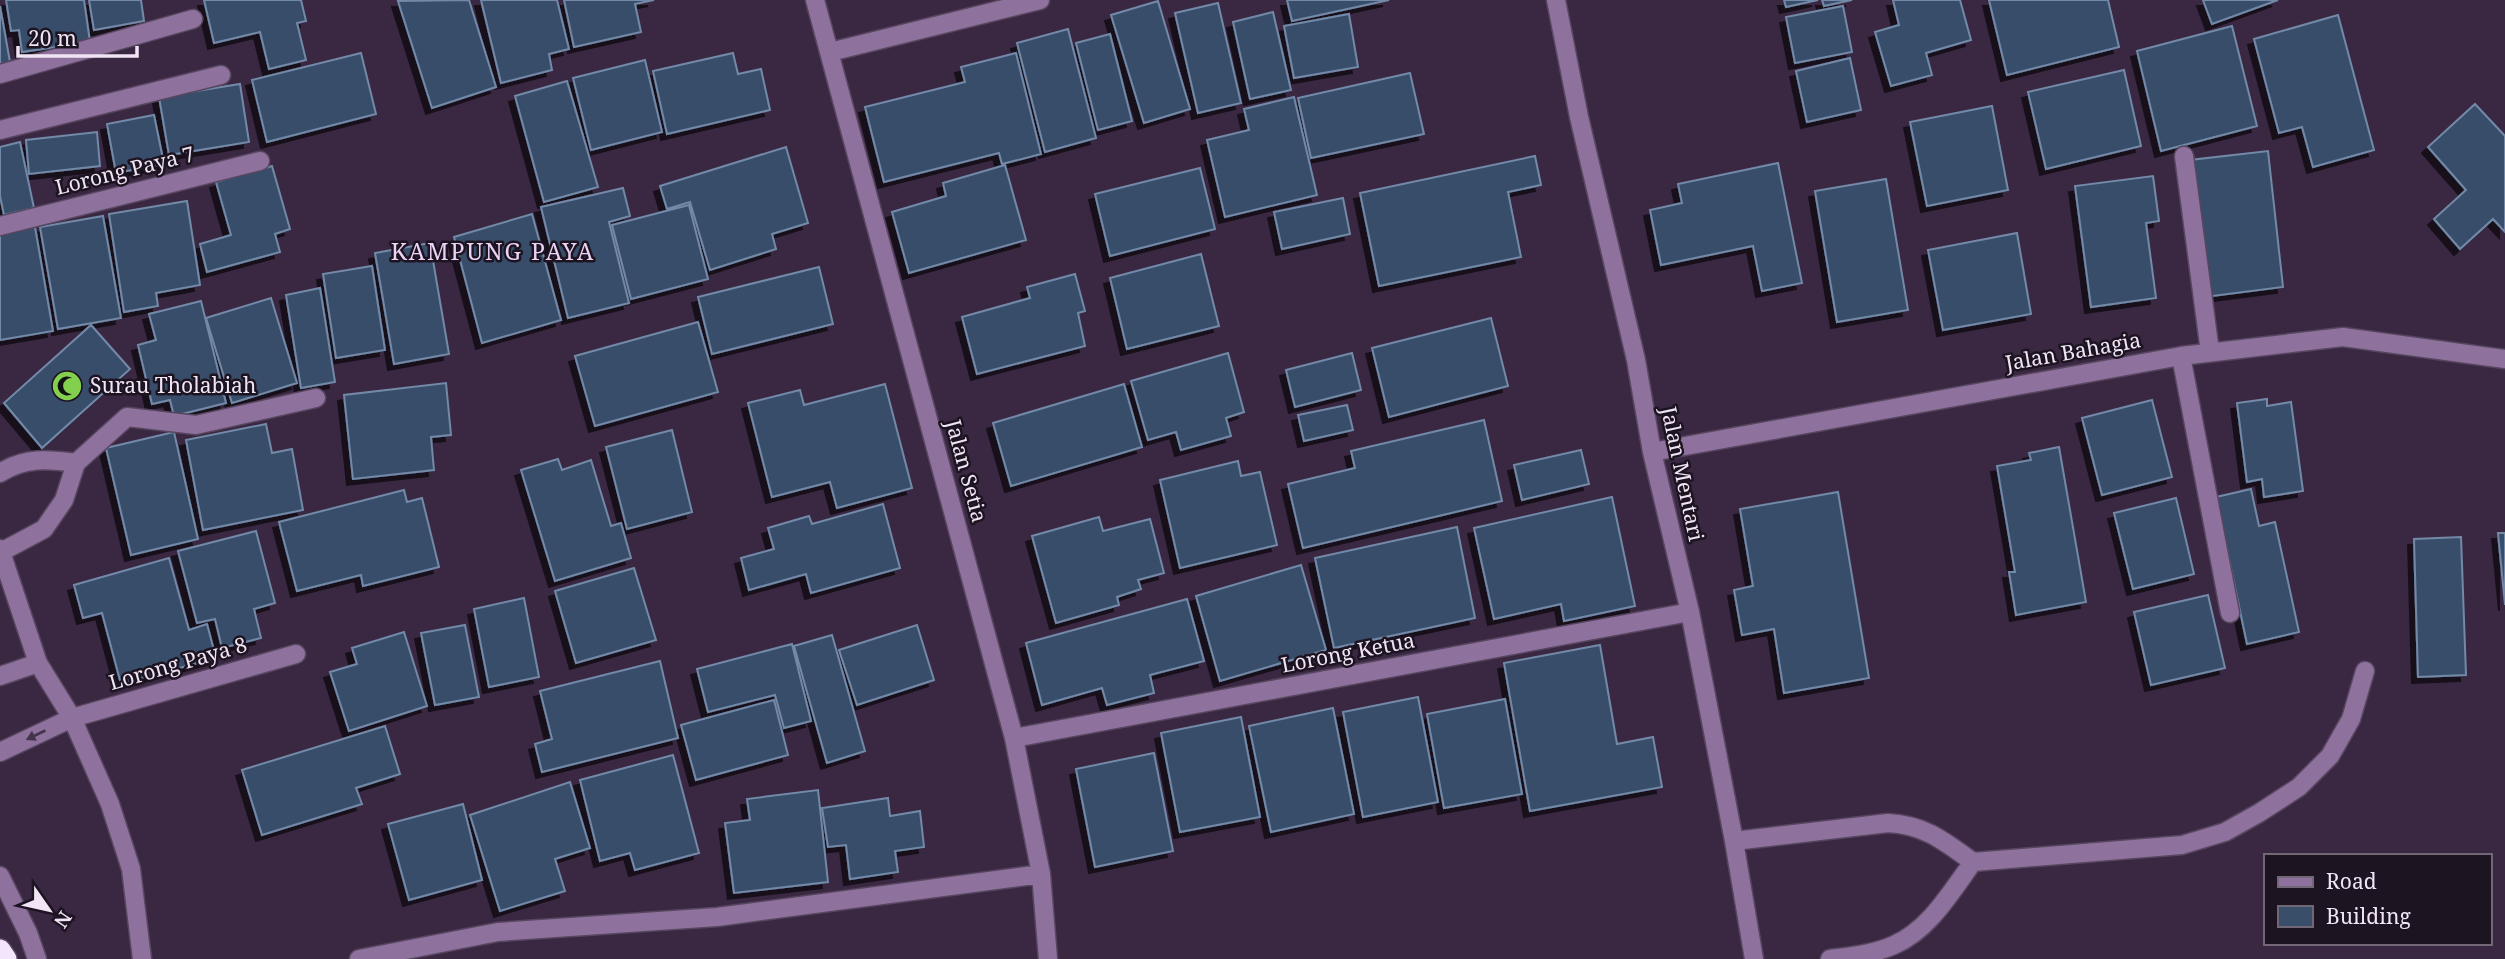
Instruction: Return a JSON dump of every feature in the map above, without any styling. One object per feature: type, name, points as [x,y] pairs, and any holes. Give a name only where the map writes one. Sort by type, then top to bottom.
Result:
[{"type":"highway","points":[[0,950],[6,959]]},
{"type":"street","name":"Jalan Setia","points":[[815,0],[1014,738],[1041,874],[1048,959]]},
{"type":"street","points":[[830,52],[1040,0]]},
{"type":"street","name":"Jalan Mentari","points":[[1556,0],[1579,117],[1636,360],[1652,452],[1689,612],[1754,959]]},
{"type":"street","points":[[0,74],[193,19]]},
{"type":"street","points":[[0,130],[221,75]]},
{"type":"street","points":[[2183,156],[2210,352]]},
{"type":"street","name":"Lorong Paya 7","points":[[0,226],[260,161]]},
{"type":"street","name":"Jalan Bahagia","points":[[1652,452],[2181,356],[2343,337],[2505,359]]},
{"type":"street","points":[[2181,356],[2230,613]]},
{"type":"street","points":[[142,959],[131,869],[110,804],[72,718],[38,663],[1,550],[44,529],[64,500],[76,463],[127,417],[196,425],[316,398]]},
{"type":"street","points":[[0,473],[10,466],[44,458],[76,463]]},
{"type":"street","name":"Lorong Ketua","points":[[1014,738],[1689,612]]},
{"type":"street","name":"Lorong Paya 8","points":[[0,752],[72,718],[296,654]]},
{"type":"street","points":[[0,676],[38,663]]},
{"type":"street","points":[[1734,841],[1888,823],[1908,824],[1937,836],[1973,862],[2182,845],[2224,832],[2299,787],[2329,756],[2351,719],[2365,671]]},
{"type":"street","points":[[1830,959],[1865,955],[1895,945],[1917,930],[1937,910],[1973,862]]},
{"type":"street","points":[[359,959],[498,932],[717,917],[1041,874]]},
{"type":"street","points":[[0,876],[28,933],[37,959]]},
{"type":"building","points":[[6,0],[84,0],[90,42],[22,52],[19,30],[11,31]]},
{"type":"building","points":[[89,0],[141,0],[144,21],[94,30]]},
{"type":"building","points":[[204,0],[301,0],[306,21],[297,23],[306,60],[269,69],[260,32],[214,43]]},
{"type":"building","points":[[469,0],[496,87],[432,108],[398,1]]},
{"type":"building","points":[[481,0],[557,0],[569,49],[549,54],[552,70],[501,83]]},
{"type":"building","points":[[564,0],[654,0],[635,4],[641,32],[574,47]]},
{"type":"building","points":[[1287,0],[1389,0],[1292,21]]},
{"type":"building","points":[[1784,0],[1818,0],[1786,7]]},
{"type":"building","points":[[1822,0],[1852,0],[1824,6]]},
{"type":"building","points":[[1893,0],[1960,0],[1971,40],[1926,53],[1932,75],[1891,86],[1875,32],[1899,25]]},
{"type":"building","points":[[1989,0],[2108,0],[2119,47],[2007,75]]},
{"type":"building","points":[[2203,0],[2278,0],[2212,24]]},
{"type":"building","points":[[1158,1],[1190,109],[1144,123],[1111,15]]},
{"type":"building","points":[[1218,3],[1241,103],[1198,113],[1175,13]]},
{"type":"building","points":[[0,6],[10,62],[0,64]]},
{"type":"building","points":[[1843,6],[1852,52],[1795,63],[1786,17]]},
{"type":"building","points":[[1273,12],[1291,90],[1250,99],[1233,22]]},
{"type":"building","points":[[1349,14],[1358,67],[1294,78],[1284,26]]},
{"type":"building","points":[[2338,15],[2374,150],[2313,167],[2302,127],[2279,133],[2254,39]]},
{"type":"building","points":[[2232,26],[2257,126],[2161,151],[2137,51]]},
{"type":"building","points":[[1068,29],[1096,138],[1045,152],[1017,43]]},
{"type":"building","points":[[1110,34],[1132,121],[1098,130],[1076,43]]},
{"type":"building","points":[[361,53],[376,114],[267,142],[252,80]]},
{"type":"building","points":[[733,53],[738,74],[761,69],[770,110],[667,134],[653,71]]},
{"type":"building","points":[[1016,53],[1041,154],[1002,164],[999,153],[884,182],[865,107],[965,82],[961,67]]},
{"type":"building","points":[[1850,58],[1861,110],[1807,122],[1796,71]]},
{"type":"building","points":[[645,60],[662,132],[591,150],[573,78]]},
{"type":"building","points":[[2124,70],[2141,146],[2046,169],[2028,92]]},
{"type":"building","points":[[1410,73],[1424,134],[1311,158],[1298,98]]},
{"type":"building","points":[[567,81],[598,187],[544,202],[515,96]]},
{"type":"building","points":[[240,84],[249,142],[169,155],[159,97]]},
{"type":"building","points":[[1294,97],[1317,195],[1225,217],[1207,140],[1249,130],[1244,109]]},
{"type":"building","points":[[2475,104],[2505,136],[2505,232],[2493,219],[2460,249],[2434,219],[2466,190],[2428,147]]},
{"type":"building","points":[[1992,106],[2008,190],[1927,206],[1910,122]]},
{"type":"building","points":[[154,115],[164,164],[116,173],[107,124]]},
{"type":"building","points":[[97,132],[100,166],[29,174],[26,140]]},
{"type":"building","points":[[20,142],[34,208],[4,215],[0,196],[0,147]]},
{"type":"building","points":[[786,147],[808,223],[772,234],[776,249],[710,270],[690,202],[667,209],[660,186]]},
{"type":"building","points":[[2268,151],[2283,287],[2205,297],[2190,160]]},
{"type":"building","points":[[1535,156],[1541,185],[1508,192],[1521,257],[1379,286],[1360,193]]},
{"type":"building","points":[[1778,163],[1802,283],[1762,291],[1753,246],[1661,265],[1650,210],[1682,203],[1678,184]]},
{"type":"building","points":[[1005,165],[1026,240],[909,273],[892,212],[946,196],[943,183]]},
{"type":"building","points":[[272,166],[290,229],[275,234],[280,252],[207,272],[200,244],[231,235],[216,182]]},
{"type":"building","points":[[1200,168],[1215,229],[1110,256],[1095,194]]},
{"type":"building","points":[[2153,176],[2159,221],[2146,223],[2156,298],[2091,307],[2075,186]]},
{"type":"building","points":[[1886,179],[1908,310],[1837,322],[1815,191]]},
{"type":"building","points":[[623,188],[630,216],[609,222],[629,303],[568,318],[541,207]]},
{"type":"building","points":[[1343,198],[1350,234],[1282,249],[1274,212]]},
{"type":"building","points":[[187,201],[200,285],[156,293],[158,306],[124,312],[109,214]]},
{"type":"building","points":[[689,205],[708,279],[631,299],[612,225]]},
{"type":"building","points":[[532,214],[561,320],[482,343],[454,237]]},
{"type":"building","points":[[103,216],[121,318],[58,329],[40,227]]},
{"type":"building","points":[[35,227],[53,331],[0,340],[0,233]]},
{"type":"building","points":[[2017,233],[2031,314],[1943,330],[1928,250]]},
{"type":"building","points":[[430,243],[449,354],[394,364],[375,253]]},
{"type":"building","points":[[1201,254],[1219,326],[1127,349],[1110,278]]},
{"type":"building","points":[[372,266],[385,350],[336,358],[323,274]]},
{"type":"building","points":[[819,267],[833,324],[712,354],[698,297]]},
{"type":"building","points":[[1075,274],[1085,311],[1078,313],[1085,346],[977,374],[962,317],[1030,298],[1027,287]]},
{"type":"building","points":[[320,288],[335,382],[301,388],[286,295]]},
{"type":"building","points":[[271,298],[297,383],[232,403],[206,318]]},
{"type":"building","points":[[201,301],[226,403],[174,416],[170,400],[152,404],[138,345],[156,340],[149,314]]},
{"type":"building","points":[[1491,318],[1508,386],[1389,417],[1372,348]]},
{"type":"building","points":[[698,322],[718,392],[595,426],[575,356]]},
{"type":"building","name":"Surau Tholabiah","points":[[91,325],[130,369],[42,448],[4,403]]},
{"type":"building","points":[[1228,353],[1244,412],[1226,418],[1231,436],[1181,450],[1176,432],[1148,440],[1131,381]]},
{"type":"building","points":[[1352,353],[1361,390],[1295,407],[1286,370]]},
{"type":"building","points":[[446,383],[451,435],[431,437],[434,470],[353,479],[344,395]]},
{"type":"building","points":[[885,384],[912,488],[837,508],[830,482],[772,497],[748,403],[800,390],[804,405]]},
{"type":"building","points":[[1124,384],[1142,447],[1011,486],[993,423]]},
{"type":"building","points":[[2267,399],[2267,406],[2291,402],[2303,491],[2264,497],[2262,479],[2247,482],[2237,403]]},
{"type":"building","points":[[2152,400],[2172,477],[2102,495],[2082,418]]},
{"type":"building","points":[[1347,405],[1353,430],[1304,441],[1298,415]]},
{"type":"building","points":[[1484,420],[1502,501],[1303,548],[1288,484],[1355,468],[1351,451]]},
{"type":"building","points":[[266,424],[272,453],[292,449],[303,510],[203,530],[186,440]]},
{"type":"building","points":[[672,430],[692,512],[627,529],[606,447]]},
{"type":"building","points":[[174,432],[198,539],[131,555],[106,448]]},
{"type":"building","points":[[2059,447],[2086,602],[2016,615],[2009,572],[2015,572],[1997,466],[2031,460],[2029,453]]},
{"type":"building","points":[[1581,450],[1589,484],[1522,500],[1514,465]]},
{"type":"building","points":[[558,459],[562,470],[591,460],[611,526],[621,523],[631,558],[555,581],[521,470]]},
{"type":"building","points":[[1238,461],[1241,476],[1260,472],[1277,545],[1180,568],[1160,480]]},
{"type":"building","points":[[2251,489],[2259,526],[2275,522],[2299,632],[2247,644],[2216,497]]},
{"type":"building","points":[[404,490],[407,502],[422,498],[439,567],[363,586],[361,575],[297,591],[279,522]]},
{"type":"building","points":[[1838,492],[1869,678],[1784,693],[1774,629],[1742,635],[1734,590],[1753,586],[1740,509]]},
{"type":"building","points":[[1612,497],[1635,606],[1564,621],[1561,604],[1494,619],[1474,528]]},
{"type":"building","points":[[2176,498],[2194,574],[2133,589],[2114,513]]},
{"type":"building","points":[[883,504],[900,568],[811,593],[806,574],[749,590],[741,558],[774,549],[768,528],[809,516],[812,524]]},
{"type":"building","points":[[1099,517],[1103,531],[1150,519],[1164,573],[1138,580],[1141,589],[1117,597],[1119,605],[1056,623],[1032,536]]},
{"type":"building","points":[[1457,527],[1475,618],[1334,648],[1315,558]]},
{"type":"building","points":[[256,531],[275,603],[254,609],[261,638],[222,648],[215,619],[197,623],[178,551]]},
{"type":"building","points":[[2498,533],[2505,533],[2505,605]]},
{"type":"building","points":[[2461,537],[2466,675],[2418,677],[2414,539]]},
{"type":"building","points":[[169,558],[189,630],[207,624],[216,658],[121,684],[102,613],[83,618],[74,585]]},
{"type":"building","points":[[1301,565],[1326,650],[1220,681],[1196,596]]},
{"type":"building","points":[[634,568],[656,640],[576,663],[555,591]]},
{"type":"building","points":[[2208,595],[2225,668],[2151,685],[2134,612]]},
{"type":"building","points":[[524,598],[539,677],[489,687],[474,609]]},
{"type":"building","points":[[1187,599],[1204,661],[1150,675],[1154,693],[1107,705],[1102,688],[1042,705],[1026,643]]},
{"type":"building","points":[[465,625],[479,697],[435,705],[421,633]]},
{"type":"building","points":[[917,625],[934,680],[857,705],[839,650]]},
{"type":"building","points":[[404,632],[427,706],[349,731],[330,672],[357,664],[352,648]]},
{"type":"building","points":[[832,635],[865,751],[827,763],[794,646]]},
{"type":"building","points":[[792,644],[811,721],[784,728],[775,695],[708,712],[697,669]]},
{"type":"building","points":[[1600,645],[1617,744],[1653,737],[1662,787],[1530,811],[1504,663]]},
{"type":"building","points":[[660,661],[678,738],[542,772],[535,744],[552,739],[540,691]]},
{"type":"building","points":[[1418,697],[1438,802],[1363,817],[1343,712]]},
{"type":"building","points":[[1505,699],[1522,794],[1444,808],[1427,714]]},
{"type":"building","points":[[774,700],[788,755],[696,780],[681,725]]},
{"type":"building","points":[[1333,708],[1354,814],[1271,832],[1249,726]]},
{"type":"building","points":[[1241,717],[1260,817],[1180,832],[1161,733]]},
{"type":"building","points":[[385,726],[400,774],[356,788],[362,804],[262,835],[242,770]]},
{"type":"building","points":[[1154,753],[1173,851],[1095,867],[1076,769]]},
{"type":"building","points":[[673,755],[699,853],[635,870],[630,853],[600,861],[580,780]]},
{"type":"building","points":[[570,782],[590,848],[555,859],[565,891],[500,911],[470,815]]},
{"type":"building","points":[[818,790],[828,882],[734,893],[725,823],[750,820],[747,799]]},
{"type":"building","points":[[888,798],[890,816],[920,811],[924,847],[895,851],[898,872],[850,879],[846,845],[828,847],[822,808]]},
{"type":"building","points":[[463,804],[482,880],[409,900],[388,824]]},
{"type":"place","name":"Surau Tholabiah","points":[[67,386]]},
{"type":"district","name":"KAMPUNG PAYA","points":[[493,252]]}]
